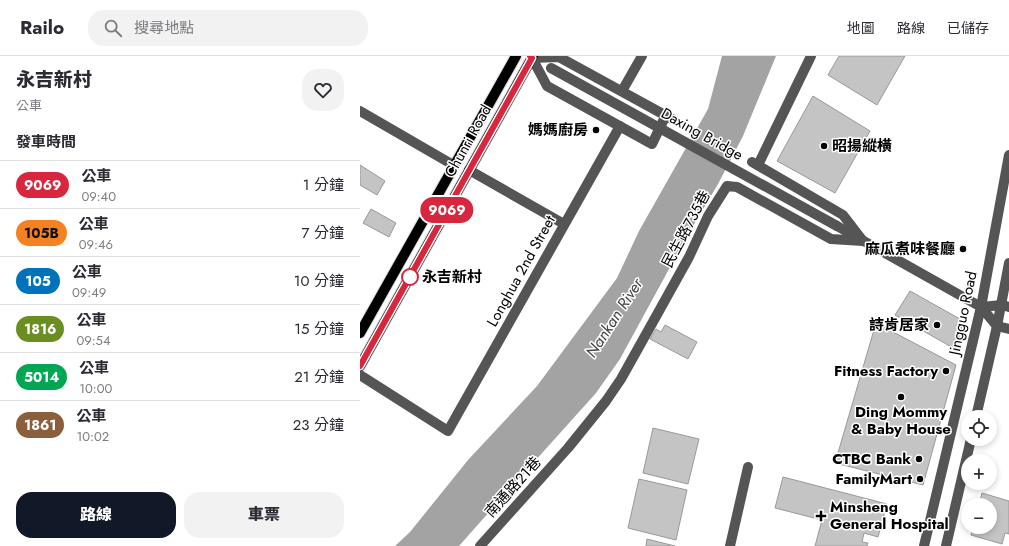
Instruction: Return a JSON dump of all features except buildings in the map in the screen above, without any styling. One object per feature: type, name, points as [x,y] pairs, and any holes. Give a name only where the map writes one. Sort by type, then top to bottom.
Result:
[{"type":"main road","name":"Chunri Road","points":[[360,333],[516,56]]},
{"type":"main road","name":"Chunri Road","points":[[360,366],[532,57]]},
{"type":"street","points":[[622,91],[642,56]]},
{"type":"street","points":[[811,56],[755,164],[843,215],[863,241]]},
{"type":"street","points":[[532,57],[559,57],[622,91],[669,117],[652,144],[547,86],[532,57]]},
{"type":"street","name":"Daxing Bridge","points":[[532,57],[981,307]]},
{"type":"street","points":[[360,111],[455,166]]},
{"type":"street","name":"Longhua 2nd Street","points":[[360,375],[448,430],[620,126]]},
{"type":"street","name":"Jingguo Road","points":[[924,546],[981,307],[1009,155]]},
{"type":"street","points":[[469,170],[564,224]]},
{"type":"street","name":"民生路735巷","points":[[568,448],[606,402],[621,379],[689,257],[708,216],[727,186],[737,187],[831,239],[863,241]]},
{"type":"street","points":[[978,410],[997,326],[1005,306],[1009,263]]},
{"type":"street","points":[[981,307],[1005,306]]},
{"type":"street","points":[[981,307],[997,326],[1009,328]]},
{"type":"street","points":[[946,546],[969,446]]},
{"type":"street","name":"南通路21巷","points":[[480,546],[568,448]]},
{"type":"street","points":[[730,546],[748,467]]},
{"type":"water","name":"Nankan River","points":[[722,56],[776,56],[743,136],[718,184],[687,236],[620,359],[596,393],[459,546],[395,546],[410,532],[468,460],[537,386],[617,278],[639,231],[708,109]]},
{"type":"bus line","name":"9069","points":[[360,366],[532,58],[530,56]]},
{"type":"place","name":"媽媽廚房","points":[[596,130]]},
{"type":"place","name":"昭揚縱橫","points":[[824,146]]},
{"type":"place","name":"麻瓜煮味餐廳","points":[[963,249]]},
{"type":"place","name":"永吉新村","points":[[410,277]]},
{"type":"place","name":"詩肯居家","points":[[937,325]]},
{"type":"place","name":"Fitness Factory","points":[[946,371]]},
{"type":"place","name":"Ding Mommy & Baby House","points":[[901,397]]},
{"type":"place","name":"CTBC Bank","points":[[919,459]]},
{"type":"place","name":"FamilyMart","points":[[920,479]]},
{"type":"place","name":"Minsheng General Hospital","points":[[821,516]]}]
